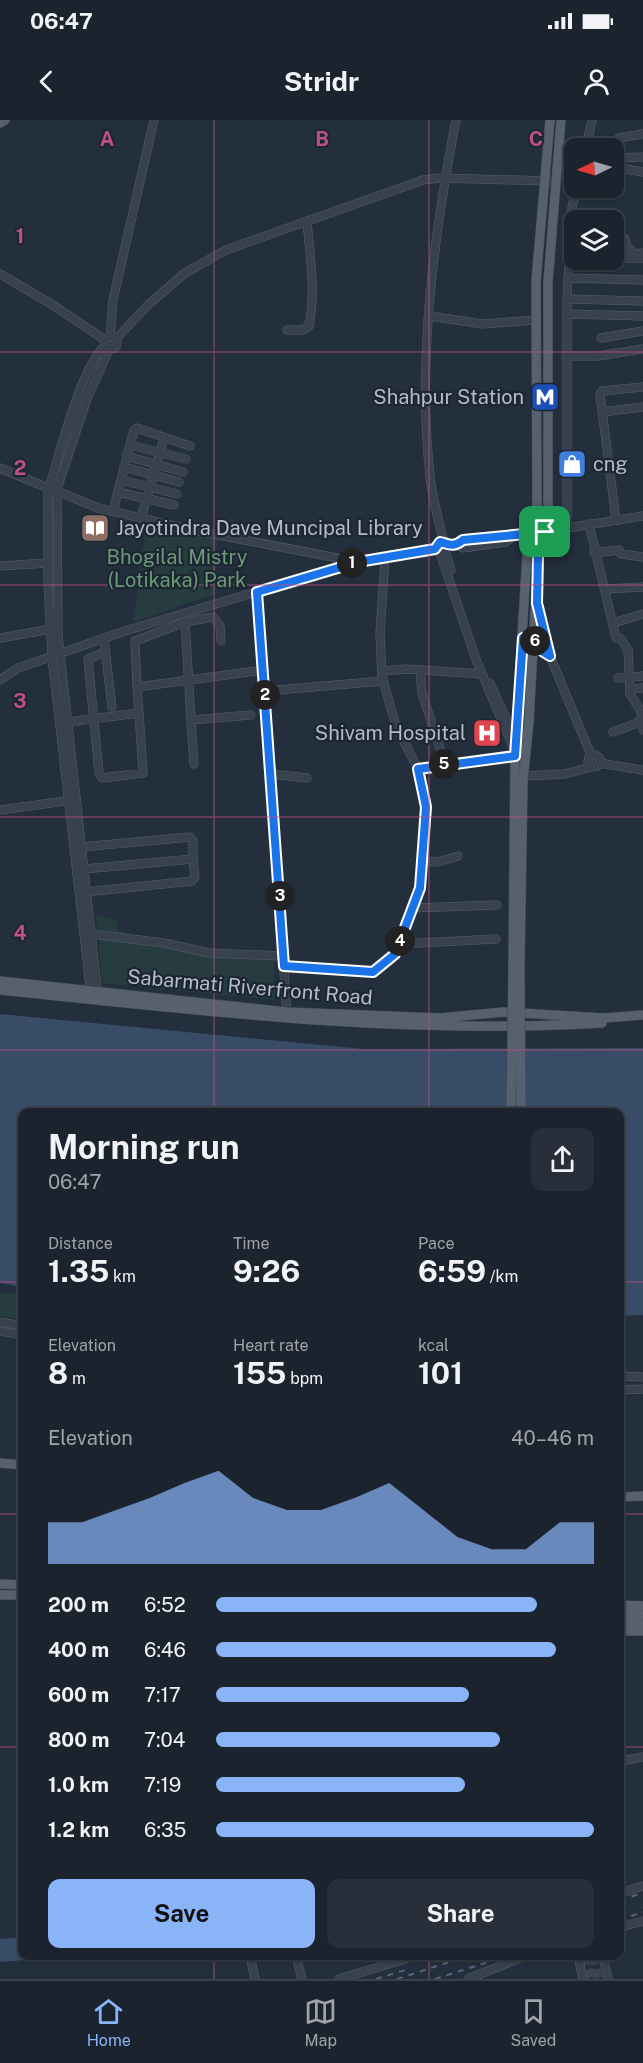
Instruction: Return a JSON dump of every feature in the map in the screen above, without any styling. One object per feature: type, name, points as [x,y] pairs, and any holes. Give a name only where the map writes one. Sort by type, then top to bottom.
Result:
[{"type":"main road","points":[[521,1108],[515,753],[526,554],[537,506],[536,320],[543,181],[550,120]]},
{"type":"main road","points":[[512,1108],[524,776],[537,603],[538,556],[545,532],[548,507],[548,282],[561,120]]},
{"type":"main road","name":"Sabarmati Riverfront Road","points":[[0,981],[95,996]]},
{"type":"main road","name":"Sabarmati Riverfront Road","points":[[0,990],[95,996],[287,1015],[502,1027],[643,1020]]},
{"type":"main road","name":"Sabarmati Riverfront Road","points":[[287,1015],[440,1018],[533,1012],[604,1018],[643,1016]]},
{"type":"main road","points":[[0,1463],[18,1465]]},
{"type":"main road","points":[[624,1497],[643,1496]]},
{"type":"main road","points":[[0,1584],[16,1591]]},
{"type":"main road","points":[[0,1595],[16,1591]]},
{"type":"main road","points":[[624,1605],[643,1606]]},
{"type":"main road","points":[[624,1614],[643,1614]]},
{"type":"main road","points":[[624,1623],[643,1624]]},
{"type":"main road","points":[[624,1631],[643,1631]]},
{"type":"street","points":[[109,342],[113,300],[154,120]]},
{"type":"street","points":[[418,769],[515,753],[481,674],[441,548],[425,477],[422,417],[426,303],[451,120]]},
{"type":"street","points":[[456,120],[443,179],[430,316],[427,425],[430,477],[441,548],[480,661],[516,739]]},
{"type":"street","points":[[588,138],[592,120]]},
{"type":"street","points":[[619,138],[643,134]]},
{"type":"street","points":[[624,157],[643,156]]},
{"type":"street","points":[[624,169],[643,172]]},
{"type":"street","points":[[95,996],[84,869],[72,800],[68,722],[51,629],[48,563],[52,490],[82,386],[96,353],[185,273],[226,250],[416,183],[443,179],[555,181]]},
{"type":"street","points":[[287,330],[303,330],[309,326],[314,296],[307,221]]},
{"type":"street","points":[[624,238],[627,247],[636,254],[643,254]]},
{"type":"street","points":[[624,258],[643,258]]},
{"type":"street","points":[[567,528],[566,356],[570,270]]},
{"type":"street","points":[[0,274],[109,342]]},
{"type":"street","points":[[568,278],[643,280]]},
{"type":"street","points":[[567,299],[643,301]]},
{"type":"street","points":[[567,314],[643,316]]},
{"type":"street","points":[[430,316],[483,324],[536,320]]},
{"type":"street","points":[[601,338],[643,331]]},
{"type":"street","points":[[566,356],[598,356],[643,349]]},
{"type":"street","points":[[616,520],[602,412],[602,391],[643,387]]},
{"type":"street","points":[[602,412],[643,406]]},
{"type":"street","points":[[113,511],[134,430],[137,428],[190,446]]},
{"type":"street","points":[[141,518],[164,438]]},
{"type":"street","points":[[130,445],[186,459]]},
{"type":"street","points":[[126,456],[183,472]]},
{"type":"street","points":[[124,467],[180,482]]},
{"type":"street","points":[[0,468],[52,490],[113,511],[358,562]]},
{"type":"street","points":[[121,480],[177,494]]},
{"type":"street","points":[[52,490],[56,655],[95,996]]},
{"type":"street","points":[[118,492],[174,505]]},
{"type":"street","points":[[0,680],[18,668],[104,639],[358,562],[457,545],[463,548],[506,542],[512,537],[643,516]]},
{"type":"street","points":[[589,524],[594,553],[606,589],[616,638],[621,639],[628,650],[630,689],[633,701],[639,705],[642,713],[641,726],[613,732]]},
{"type":"street","points":[[594,553],[619,550],[621,554],[643,557]]},
{"type":"street","points":[[284,966],[373,972],[395,954],[420,888],[426,807],[418,769],[396,726],[383,681],[381,598],[385,558]]},
{"type":"street","points":[[0,566],[48,563]]},
{"type":"street","points":[[606,589],[643,587]]},
{"type":"street","points":[[257,592],[287,1015]]},
{"type":"street","points":[[537,603],[550,656],[591,755]]},
{"type":"street","points":[[613,623],[643,614]]},
{"type":"street","points":[[105,652],[88,659],[92,719],[100,776],[140,774],[144,770],[135,641],[185,622],[213,616],[219,626],[221,641]]},
{"type":"street","points":[[185,622],[194,764]]},
{"type":"street","points":[[0,638],[51,629]]},
{"type":"street","points":[[523,638],[534,640],[542,651],[550,656]]},
{"type":"street","points":[[104,639],[112,707]]},
{"type":"street","points":[[137,687],[263,670]]},
{"type":"street","points":[[382,671],[420,670],[481,674]]},
{"type":"street","points":[[420,670],[422,693],[445,764]]},
{"type":"street","points":[[618,678],[643,676]]},
{"type":"street","points":[[265,691],[383,681]]},
{"type":"street","points":[[630,689],[643,688]]},
{"type":"street","points":[[68,722],[139,713]]},
{"type":"street","points":[[191,720],[251,715]]},
{"type":"street","points":[[591,755],[597,756],[599,763]]},
{"type":"street","points":[[591,755],[587,762],[591,767]]},
{"type":"street","points":[[524,776],[565,774],[595,767],[599,763]]},
{"type":"street","points":[[599,763],[643,770]]},
{"type":"street","points":[[271,774],[307,778]]},
{"type":"street","points":[[0,810],[72,800]]},
{"type":"street","points":[[81,847],[190,837],[193,841],[195,877],[192,881],[86,892]]},
{"type":"street","points":[[423,861],[438,862],[458,856]]},
{"type":"street","points":[[84,869],[194,858]]},
{"type":"street","points":[[412,908],[497,905]]},
{"type":"street","points":[[91,934],[164,943],[209,953],[284,956]]},
{"type":"street","points":[[399,944],[496,939]]},
{"type":"street","points":[[0,1322],[18,1325]]},
{"type":"street","points":[[0,1331],[18,1334]]},
{"type":"street","points":[[624,1376],[643,1377]]},
{"type":"street","points":[[624,1390],[643,1389]]},
{"type":"street","points":[[624,1760],[643,1757]]},
{"type":"street","points":[[624,1892],[643,1886]]},
{"type":"street","points":[[624,1926],[643,1921]]},
{"type":"street","points":[[251,1960],[255,1979]]},
{"type":"street","points":[[297,1960],[302,1979]]},
{"type":"street","points":[[339,1979],[402,1960]]},
{"type":"street","points":[[468,1979],[515,1960]]},
{"type":"street","points":[[579,1960],[583,1979]]},
{"type":"street","points":[[604,1960],[608,1979]]},
{"type":"green space","name":"Bhogilal Mistry (Lotikaka) Park","points":[[146,526],[217,539],[215,594],[133,622]]},
{"type":"green space","points":[[96,915],[116,920],[119,932],[216,950],[274,953],[275,1000],[102,983]]},
{"type":"green space","points":[[0,1293],[18,1294],[18,1319],[0,1316]]},
{"type":"water","points":[[0,1014],[363,1049],[643,1048],[643,1315],[624,1316],[624,1108],[18,1108],[18,1286],[0,1283]]},
{"type":"water","points":[[18,1937],[18,1960],[25,1960],[0,1962],[0,1939]]},
{"type":"tunnel","points":[[586,1960],[591,1979]]},
{"type":"tunnel","points":[[594,1960],[598,1979]]},
{"type":"railway","points":[[624,1899],[643,1893]]},
{"type":"railway","points":[[624,1919],[643,1912]]},
{"type":"railway","points":[[397,1979],[456,1960]]},
{"type":"railway","points":[[435,1979],[494,1960]]},
{"type":"railway","points":[[376,1979],[405,1970]]},
{"type":"place","name":"Shahpur Station","points":[[545,397]]},
{"type":"place","name":"cng","points":[[572,464]]},
{"type":"place","name":"Jayotindra Dave Muncipal Library","points":[[95,528]]},
{"type":"place","name":"Shivam Hospital","points":[[487,733]]},
{"type":"route","points":[[545,532],[538,556],[537,603],[550,656],[542,651],[534,640],[523,638],[515,756],[468,760],[418,769],[426,807],[420,888],[395,954],[373,972],[284,966],[257,592],[358,562],[435,549],[440,542],[446,546],[457,545],[463,540],[545,532]]}]
